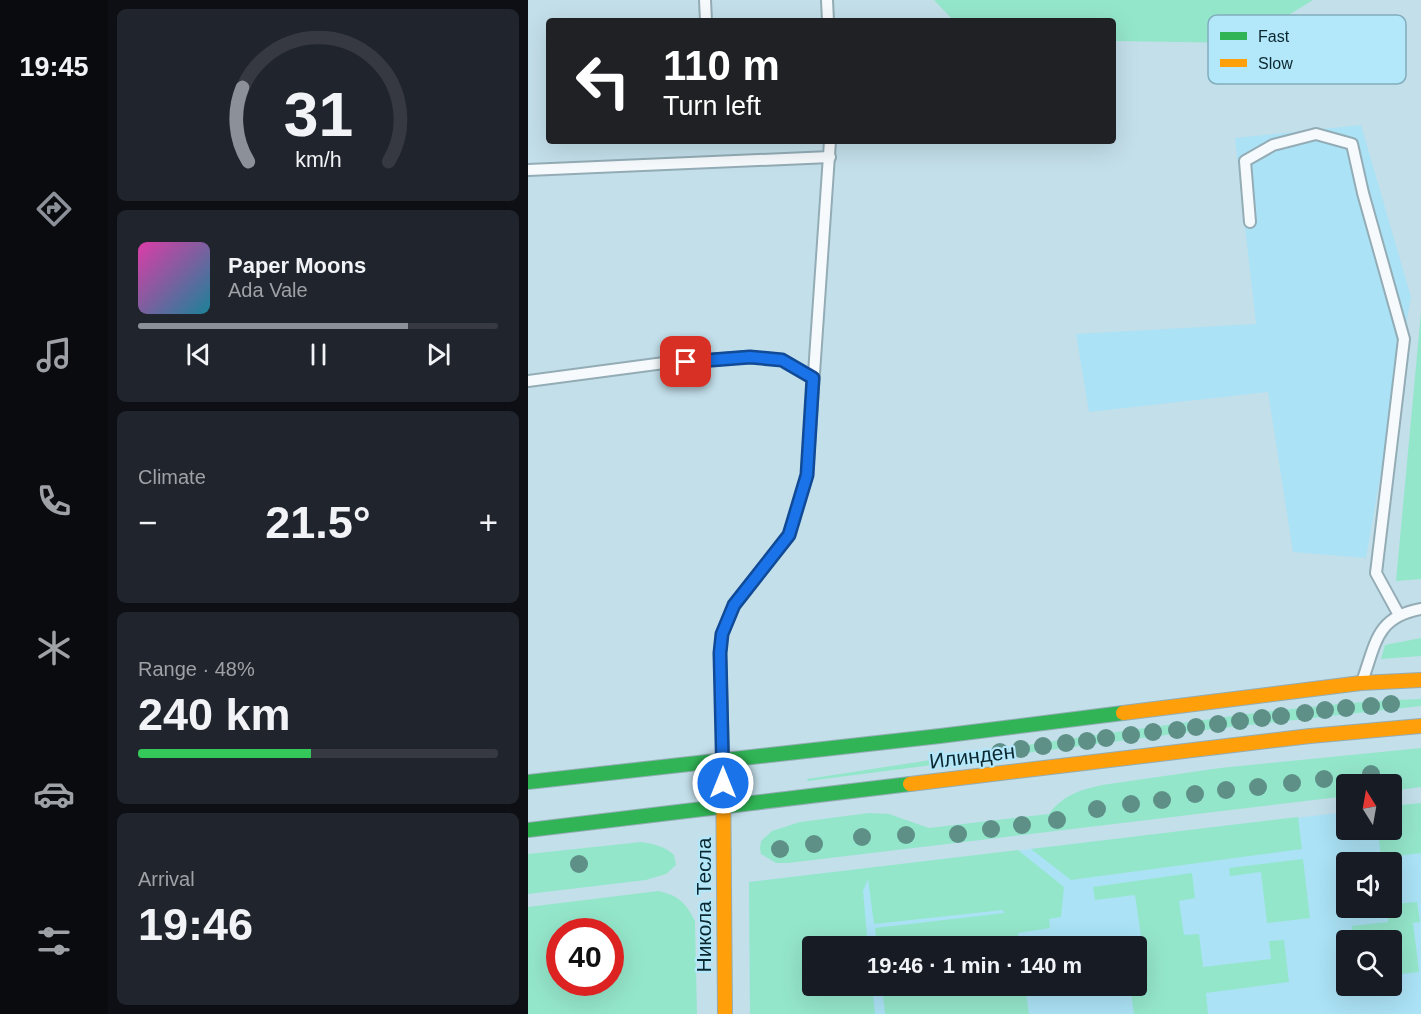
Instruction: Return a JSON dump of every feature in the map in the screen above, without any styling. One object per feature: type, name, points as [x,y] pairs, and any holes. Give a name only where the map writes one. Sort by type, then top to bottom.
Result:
[{"type":"street","name":"Илинден","points":[[528,782],[940,736],[1361,683],[1421,680]]},
{"type":"street","name":"Илинден","points":[[528,830],[1298,738],[1421,726]]},
{"type":"street","name":"Никола Тесла","points":[[723,759],[725,1014]]},
{"type":"lane","points":[[705,0],[706,18]]},
{"type":"lane","points":[[827,0],[828,18]]},
{"type":"lane","points":[[1250,222],[1245,161],[1273,145],[1316,134],[1352,144],[1363,193],[1404,339],[1376,573],[1399,615]]},
{"type":"lane","points":[[723,759],[720,653],[722,634],[734,605],[789,535],[807,475],[830,144]]},
{"type":"lane","points":[[528,170],[830,157]]},
{"type":"lane","points":[[528,381],[664,363],[750,357],[782,360],[813,378]]},
{"type":"lane","points":[[1361,683],[1383,629],[1391,619],[1421,609]]},
{"type":"shaded area","points":[[1361,125],[1411,297],[1366,558],[1293,552],[1268,392],[1089,412],[1076,334],[1256,324],[1235,138]]},
{"type":"shaded area","points":[[1421,803],[1421,1014],[750,1014],[749,882],[1336,813],[1336,840],[1402,840],[1402,805]]},
{"type":"green space","points":[[934,0],[1313,0],[1289,15],[1208,15],[1208,42],[1116,41],[1116,18],[951,18]]},
{"type":"green space","points":[[1421,312],[1421,579],[1396,581]]},
{"type":"green space","points":[[1421,638],[1421,656],[1381,659],[1385,645]]},
{"type":"green space","points":[[1421,699],[1421,706],[1213,729],[808,781],[807,779],[1230,716],[1325,705]]},
{"type":"green space","points":[[1421,748],[1421,787],[1402,790],[1402,774],[1336,774],[1336,797],[788,863],[776,863],[761,854],[761,841],[772,831],[800,822],[869,813],[889,814],[929,828],[1049,814],[1060,802],[1086,789],[1220,768]]},
{"type":"green space","points":[[1421,803],[1421,853],[1402,855],[1402,852],[1380,852],[1379,840],[1402,840],[1402,805]]},
{"type":"green space","points":[[1298,817],[1302,849],[1071,880],[1031,849]]},
{"type":"green space","points":[[641,842],[667,849],[674,855],[676,865],[666,874],[646,880],[528,894],[528,854]]},
{"type":"green space","points":[[1018,850],[1064,887],[1061,917],[1049,919],[1050,928],[1018,933],[1018,936],[876,936],[875,928],[1004,913],[1003,910],[874,924],[868,879],[863,891],[867,936],[802,936],[802,996],[873,996],[875,1014],[750,1014],[749,882]]},
{"type":"green space","points":[[1303,859],[1310,918],[1267,923],[1261,872],[1230,876],[1229,868]]},
{"type":"green space","points":[[1192,873],[1195,898],[1179,901],[1184,935],[1199,934],[1203,967],[1271,959],[1269,941],[1284,940],[1289,982],[1206,993],[1208,1014],[1134,1014],[1131,996],[1147,996],[1147,936],[1141,936],[1135,895],[1095,900],[1093,887]]},
{"type":"green space","points":[[658,891],[676,898],[688,909],[695,921],[697,1014],[528,1014],[528,907]]},
{"type":"green space","points":[[1417,902],[1420,922],[1413,923],[1419,972],[1402,974],[1402,930],[1353,930],[1352,926],[1388,922],[1388,918],[1402,918],[1402,903]]},
{"type":"green space","points":[[883,996],[1026,996],[1029,1014],[885,1014]]},
{"type":"traffic: fast","points":[[528,782],[1123,713]]},
{"type":"traffic: fast","points":[[528,830],[910,784]]},
{"type":"traffic: slow","points":[[1123,713],[1361,683],[1421,680]]},
{"type":"traffic: slow","points":[[910,784],[1310,736],[1421,726]]},
{"type":"traffic: slow","points":[[723,759],[725,1014]]},
{"type":"route","points":[[686,362],[750,357],[782,360],[813,378],[807,475],[789,535],[734,605],[722,634],[720,653],[723,783]]}]
